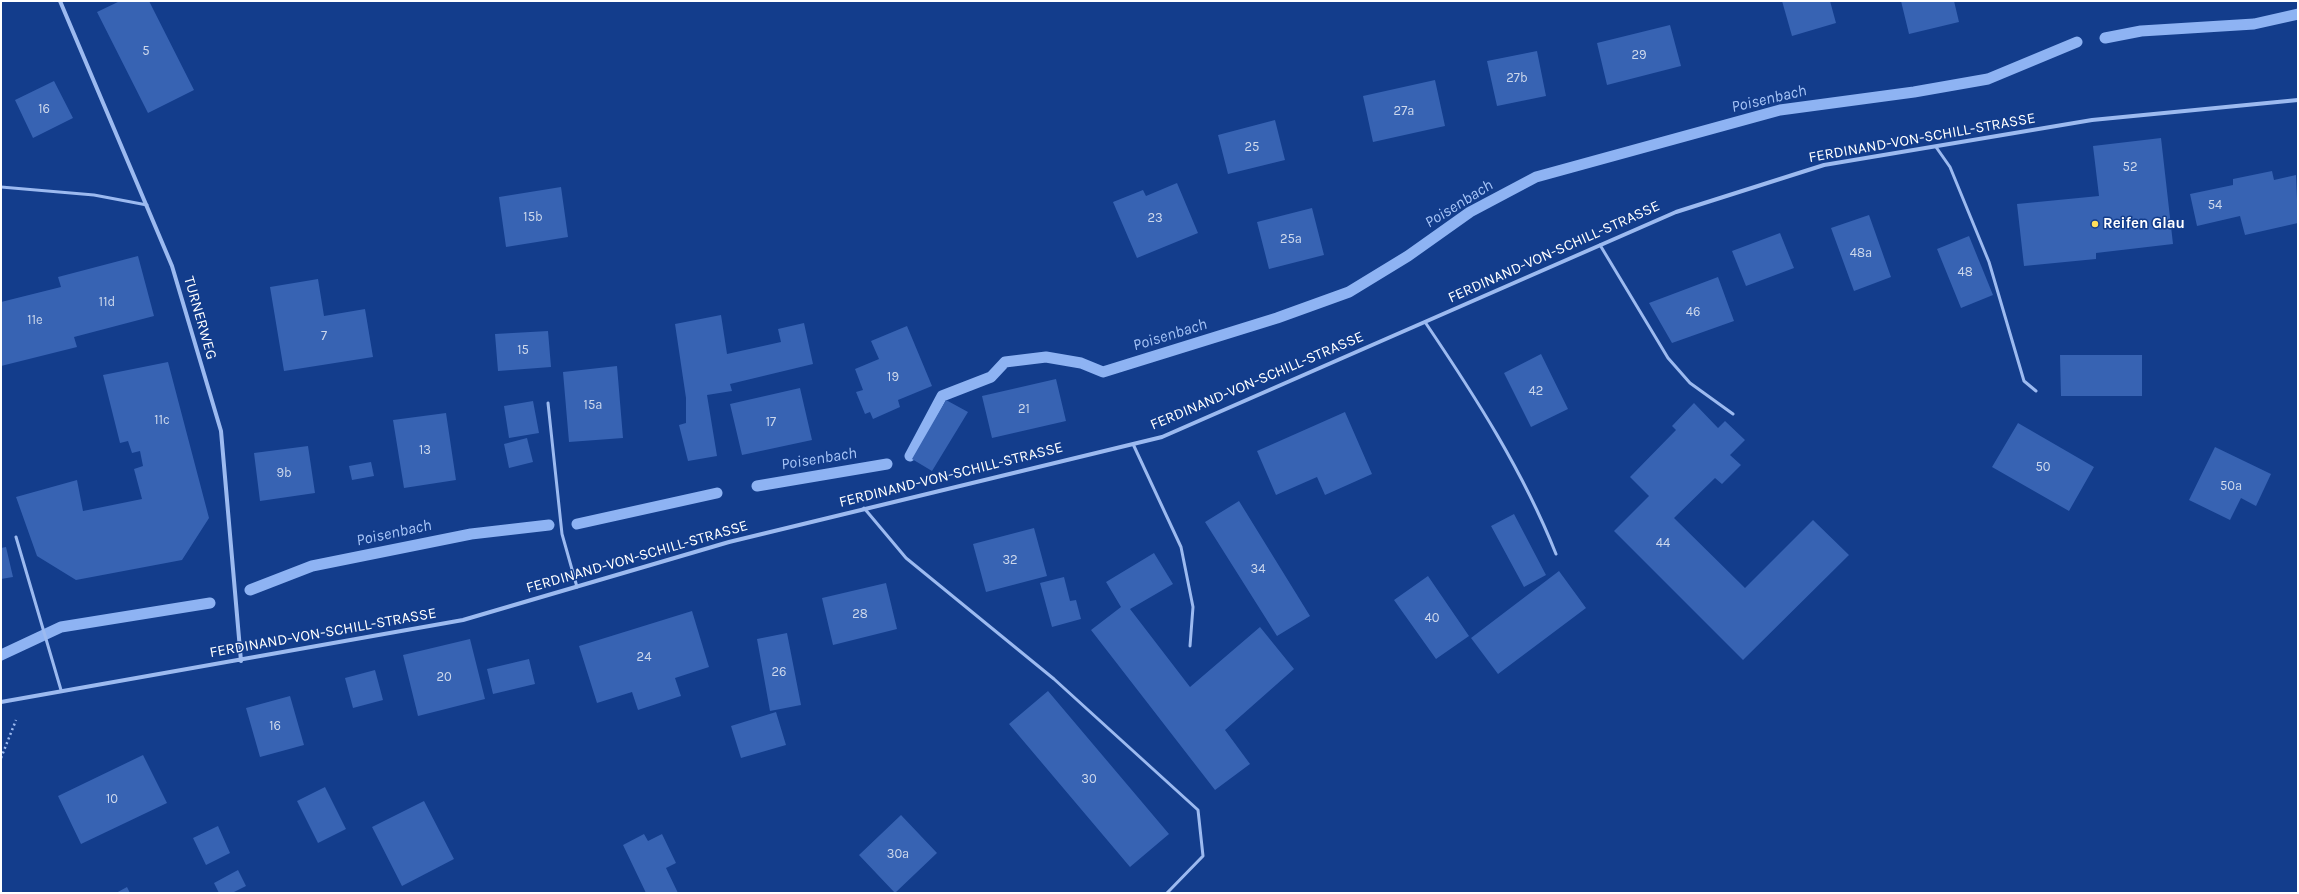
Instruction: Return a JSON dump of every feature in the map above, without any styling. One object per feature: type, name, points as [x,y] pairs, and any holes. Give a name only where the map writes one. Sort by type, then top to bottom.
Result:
[{"type":"street","name":"TURNERWEG","points":[[60,1],[172,266],[221,432],[241,660]]},
{"type":"street","name":"FERDINAND-VON-SCHILL-STRASSE","points":[[1,702],[26,696],[241,660],[463,620],[729,542],[864,508],[1162,437],[1676,212],[1824,165],[2092,120],[2298,100]]},
{"type":"lane","points":[[1936,147],[1950,167],[1989,262],[2024,381],[2036,391]]},
{"type":"lane","points":[[1,187],[94,195],[147,205]]},
{"type":"lane","points":[[1600,245],[1668,358],[1690,383],[1733,414]]},
{"type":"lane","points":[[1425,322],[1467,384],[1520,475],[1539,511],[1556,554]]},
{"type":"lane","points":[[548,403],[562,534],[577,587]]},
{"type":"lane","points":[[1133,444],[1181,547],[1193,607],[1190,646]]},
{"type":"lane","points":[[864,508],[906,558],[1054,679],[1198,810],[1203,856],[1167,893]]},
{"type":"lane","points":[[16,537],[61,690]]},
{"type":"path","points":[[1,758],[26,696]]},
{"type":"building","points":[[120,1],[149,1],[194,90],[148,113],[97,12]]},
{"type":"building","points":[[1782,1],[1830,1],[1836,23],[1792,36]]},
{"type":"building","points":[[1901,1],[1954,1],[1959,22],[1909,34]]},
{"type":"building","points":[[1670,25],[1681,66],[1607,85],[1597,43]]},
{"type":"building","points":[[1537,51],[1546,96],[1497,106],[1487,61]]},
{"type":"building","points":[[1435,80],[1445,126],[1373,142],[1363,96]]},
{"type":"building","points":[[54,81],[73,118],[33,138],[15,100]]},
{"type":"building","points":[[1275,120],[1285,160],[1228,174],[1218,135]]},
{"type":"building","name":"Reifen Glau","points":[[2161,138],[2173,244],[2096,253],[2096,259],[2024,266],[2017,204],[2099,196],[2093,146]]},
{"type":"building","points":[[2272,171],[2274,180],[2296,175],[2298,223],[2245,235],[2240,216],[2197,226],[2190,194],[2233,185],[2233,179]]},
{"type":"building","points":[[1177,183],[1198,233],[1137,258],[1113,202],[1143,190],[1146,196]]},
{"type":"building","points":[[561,187],[568,237],[506,247],[499,197]]},
{"type":"building","points":[[1312,208],[1324,255],[1269,269],[1257,222]]},
{"type":"building","points":[[1869,215],[1891,277],[1854,291],[1831,228]]},
{"type":"building","points":[[1780,233],[1794,268],[1746,286],[1732,251]]},
{"type":"building","points":[[1969,236],[1993,295],[1961,308],[1937,249]]},
{"type":"building","points":[[138,256],[154,316],[74,337],[77,347],[1,366],[1,302],[61,287],[58,277]]},
{"type":"building","points":[[1718,277],[1734,321],[1672,343],[1649,303]]},
{"type":"building","points":[[318,279],[324,316],[365,309],[373,357],[284,371],[270,287]]},
{"type":"building","points":[[721,315],[727,354],[781,342],[778,329],[804,323],[813,364],[730,384],[732,391],[707,395],[717,456],[688,461],[679,425],[686,423],[686,398],[675,324]]},
{"type":"building","points":[[907,326],[932,386],[898,400],[900,407],[873,419],[870,412],[865,414],[856,392],[863,390],[855,369],[879,359],[871,341]]},
{"type":"building","points":[[548,331],[551,367],[498,371],[495,334]]},
{"type":"building","points":[[1541,354],[1568,409],[1531,427],[1504,373]]},
{"type":"building","points":[[2060,355],[2142,355],[2142,396],[2061,396]]},
{"type":"building","points":[[168,362],[209,518],[182,560],[76,580],[37,556],[16,497],[77,480],[83,511],[142,499],[134,469],[143,466],[140,451],[132,453],[128,441],[120,443],[103,375]]},
{"type":"building","points":[[617,366],[623,438],[569,442],[563,372]]},
{"type":"building","points":[[1056,379],[1066,421],[992,438],[982,396]]},
{"type":"building","points":[[800,388],[812,440],[742,455],[730,404]]},
{"type":"building","points":[[946,400],[968,412],[932,471],[912,459]]},
{"type":"building","points":[[533,401],[539,433],[509,438],[504,406]]},
{"type":"building","points":[[1694,403],[1718,428],[1725,421],[1745,440],[1730,455],[1741,465],[1722,484],[1715,478],[1674,518],[1745,588],[1813,520],[1849,555],[1743,660],[1614,531],[1649,496],[1630,477],[1676,430],[1672,426]]},
{"type":"building","points":[[1345,412],[1372,474],[1325,495],[1317,477],[1276,495],[1257,451]]},
{"type":"building","points":[[446,413],[456,480],[404,488],[393,420]]},
{"type":"building","points":[[2018,423],[2094,467],[2069,511],[1992,467]]},
{"type":"building","points":[[527,438],[533,462],[509,468],[504,444]]},
{"type":"building","points":[[308,446],[315,493],[260,501],[254,453]]},
{"type":"building","points":[[2215,447],[2271,474],[2256,506],[2241,498],[2230,520],[2189,500]]},
{"type":"building","points":[[371,462],[374,476],[352,480],[349,466]]},
{"type":"building","points":[[1239,501],[1310,616],[1277,636],[1205,522]]},
{"type":"building","points":[[1514,514],[1546,575],[1524,587],[1491,526]]},
{"type":"building","points":[[1034,528],[1047,576],[986,592],[973,544]]},
{"type":"building","points":[[6,547],[13,577],[1,579],[1,548]]},
{"type":"building","points":[[1154,553],[1173,584],[1130,609],[1190,687],[1260,627],[1294,669],[1225,730],[1250,764],[1215,790],[1091,630],[1121,607],[1106,582]]},
{"type":"building","points":[[1559,571],[1586,608],[1498,674],[1471,638]]},
{"type":"building","points":[[1428,576],[1469,636],[1436,659],[1394,600]]},
{"type":"building","points":[[1064,577],[1070,601],[1076,600],[1081,619],[1052,627],[1040,583]]},
{"type":"building","points":[[886,583],[897,629],[833,645],[822,598]]},
{"type":"building","points":[[692,611],[709,667],[675,678],[681,696],[638,710],[632,692],[597,703],[579,646]]},
{"type":"building","points":[[787,633],[801,705],[770,711],[757,639]]},
{"type":"building","points":[[470,639],[485,699],[418,716],[403,655]]},
{"type":"building","points":[[529,659],[535,684],[493,694],[487,669]]},
{"type":"building","points":[[375,670],[383,700],[353,708],[345,678]]},
{"type":"building","points":[[1048,691],[1169,834],[1130,867],[1009,724]]},
{"type":"building","points":[[290,696],[304,745],[260,757],[246,708]]},
{"type":"building","points":[[776,712],[786,745],[741,758],[731,726]]},
{"type":"building","points":[[143,755],[167,803],[81,844],[58,796]]},
{"type":"building","points":[[325,787],[346,829],[318,843],[297,801]]},
{"type":"building","points":[[424,801],[454,859],[402,886],[372,827]]},
{"type":"building","points":[[901,815],[937,853],[895,893],[859,855]]},
{"type":"building","points":[[218,826],[230,853],[206,865],[193,838]]},
{"type":"building","points":[[644,834],[648,841],[662,834],[676,863],[666,868],[678,893],[646,893],[623,845]]},
{"type":"building","points":[[238,870],[246,886],[232,893],[219,893],[214,883]]},
{"type":"building","points":[[127,887],[130,893],[116,893]]},
{"type":"waterway","name":"Poisenbach","points":[[2105,38],[2141,31],[2254,24],[2298,14]]},
{"type":"waterway","name":"Poisenbach","points":[[910,456],[942,396],[991,377],[1005,362],[1046,357],[1081,363],[1103,372],[1277,318],[1349,292],[1408,256],[1470,212],[1536,177],[1780,110],[1914,92],[1988,79],[2077,42]]},
{"type":"waterway","name":"Poisenbach","points":[[757,486],[887,464]]},
{"type":"waterway","name":"Poisenbach","points":[[577,524],[717,493]]},
{"type":"waterway","name":"Poisenbach","points":[[250,590],[312,566],[471,534],[549,525]]},
{"type":"waterway","name":"Poisenbach","points":[[1,655],[61,627],[210,603]]},
{"type":"place","name":"Reifen Glau","points":[[2095,224]]}]
